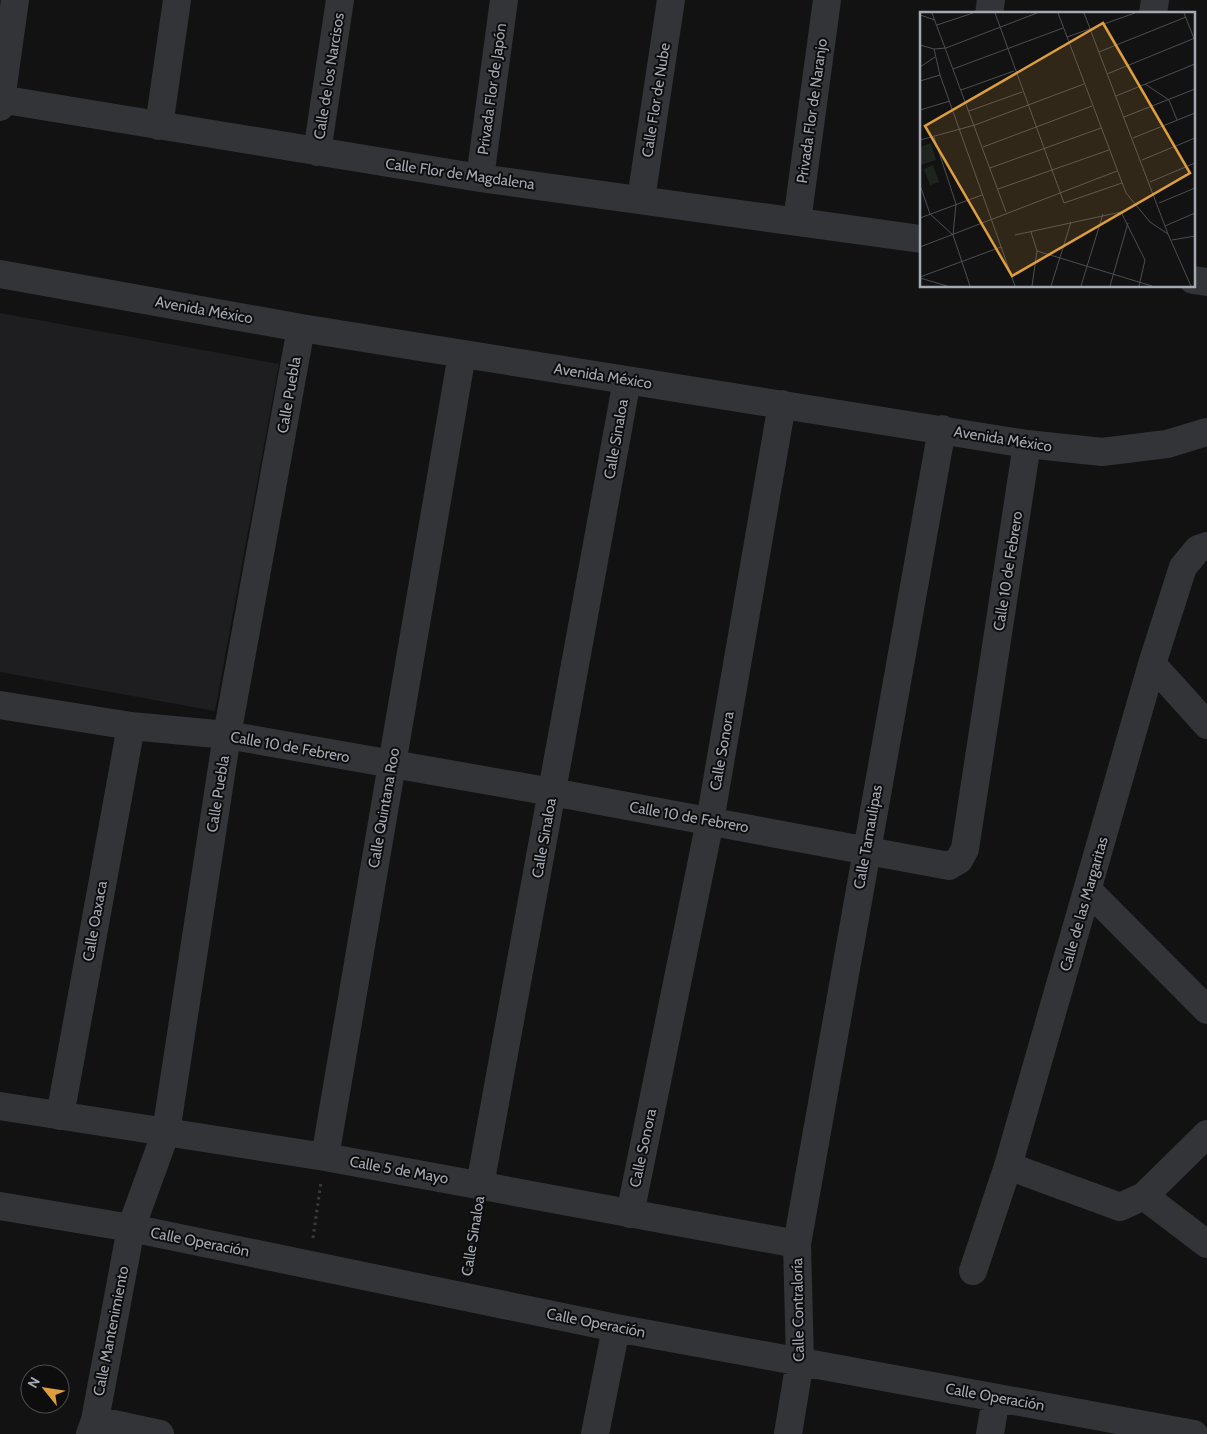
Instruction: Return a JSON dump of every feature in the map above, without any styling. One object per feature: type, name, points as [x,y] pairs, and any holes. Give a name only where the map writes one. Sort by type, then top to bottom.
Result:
[{"type":"street","points":[[1,102],[15,0]]},
{"type":"street","points":[[160,126],[176,0]]},
{"type":"street","name":"Calle de los Narcisos","points":[[317,152],[340,0]]},
{"type":"street","name":"Privada Flor de Japón","points":[[480,178],[504,0]]},
{"type":"street","name":"Calle Flor de Nube","points":[[641,199],[671,0]]},
{"type":"street","name":"Privada Flor de Naranjo","points":[[797,221],[827,0]]},
{"type":"street","name":"Calle Flor de Magdalena","points":[[1,102],[480,178],[920,239]]},
{"type":"street","name":"Avenida México","points":[[0,274],[301,328],[1027,444],[1102,452],[1167,444],[1207,432]]},
{"type":"street","points":[[1194,280],[1207,282]]},
{"type":"street","name":"Calle Puebla","points":[[131,1228],[166,1132],[227,735],[301,328]]},
{"type":"street","name":"Calle Quintana Roo","points":[[325,1157],[462,354]]},
{"type":"street","name":"Calle Sinaloa","points":[[480,1185],[627,380]]},
{"type":"street","name":"Calle Sonora","points":[[630,1214],[710,822],[782,404]]},
{"type":"street","name":"Calle Tamaulipas","points":[[796,1244],[865,849],[942,430]]},
{"type":"street","name":"Calle 10 de Febrero","points":[[0,705],[131,726],[227,735],[552,792],[949,866],[959,860],[965,849],[1027,444]]},
{"type":"street","name":"Calle de las Margaritas","points":[[973,1271],[1008,1166],[1152,664],[1184,567],[1198,550],[1207,546]]},
{"type":"street","points":[[1152,664],[1207,724]]},
{"type":"street","name":"Calle Oaxaca","points":[[60,1116],[131,726]]},
{"type":"street","points":[[1088,890],[1207,1010]]},
{"type":"street","name":"Calle 5 de Mayo","points":[[0,1106],[325,1157],[796,1244]]},
{"type":"street","points":[[1008,1166],[1120,1207],[1144,1196],[1207,1134]]},
{"type":"street","points":[[1144,1196],[1207,1244]]},
{"type":"street","name":"Calle Operación","points":[[0,1206],[131,1228],[309,1263],[616,1328],[1194,1434]]},
{"type":"street","name":"Calle Mantenimiento","points":[[92,1427],[131,1228]]},
{"type":"street","name":"Calle Contraloría","points":[[788,1434],[800,1361],[796,1244]]},
{"type":"street","points":[[595,1434],[616,1328]]},
{"type":"street","points":[[990,1434],[996,1398]]},
{"type":"street","points":[[92,1427],[160,1434]]},
{"type":"path","points":[[309,1263],[325,1157]]},
{"type":"path","name":"Calle Sinaloa","points":[[464,1296],[480,1185]]},
{"type":"shaded area","points":[[0,313],[279,364],[215,711],[0,672]]}]
